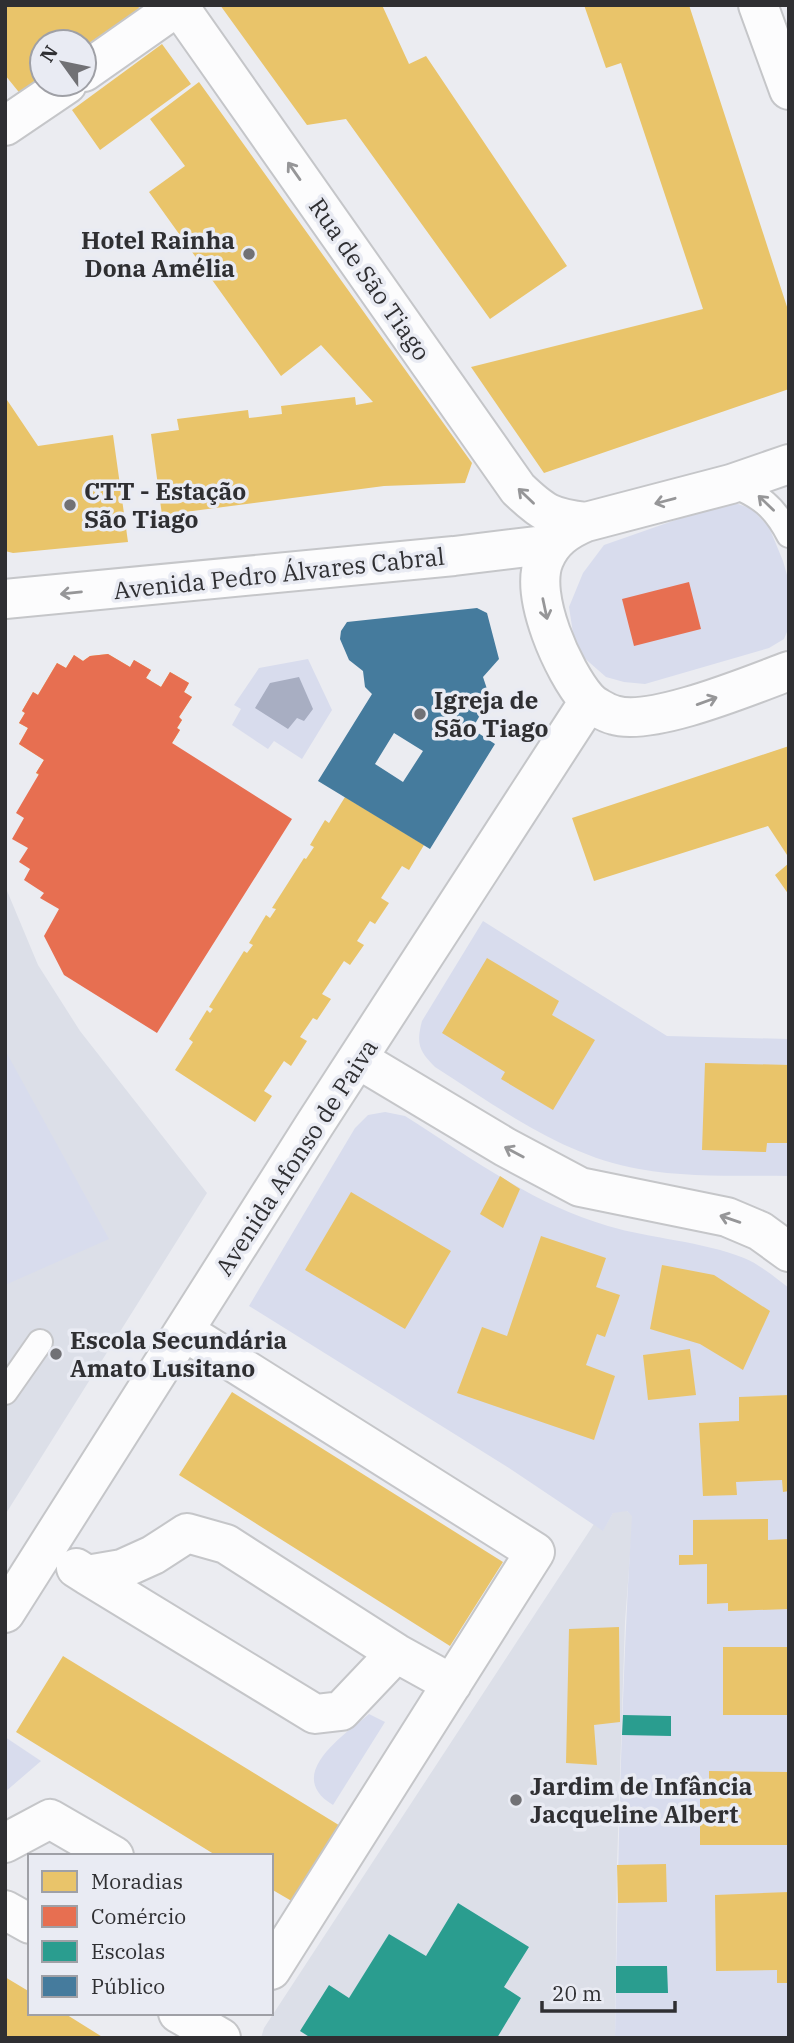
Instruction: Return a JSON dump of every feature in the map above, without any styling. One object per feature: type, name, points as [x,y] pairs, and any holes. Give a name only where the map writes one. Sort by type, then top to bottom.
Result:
[{"type":"street","points":[[758,5],[789,90]]},
{"type":"street","points":[[98,62],[178,6]]},
{"type":"street","name":"Rua de São Tiago","points":[[178,6],[518,489],[541,511],[563,519],[586,522]]},
{"type":"street","points":[[5,126],[46,98]]},
{"type":"street","points":[[789,464],[731,484],[586,522],[568,530],[553,544],[543,562],[540,580],[546,614],[560,656],[571,677],[589,701],[615,716],[650,715],[695,705],[789,671]]},
{"type":"street","name":"Avenida Pedro Álvares Cabral","points":[[5,599],[553,544]]},
{"type":"street","name":"Avenida Afonso de Paiva","points":[[5,1613],[589,701]]},
{"type":"street","points":[[358,1059],[493,1140],[580,1187],[727,1217],[760,1231],[789,1251]]},
{"type":"street","points":[[184,1331],[535,1552],[273,1967]]},
{"type":"street","points":[[87,1575],[122,1569],[153,1555],[187,1533],[226,1544],[396,1653],[452,1685]]},
{"type":"street","points":[[47,1548],[316,1714],[341,1711],[396,1653]]},
{"type":"street","points":[[5,1843],[50,1819],[111,1854]]},
{"type":"street","points":[[5,1910],[28,1923]]},
{"type":"street","points":[[181,2015],[221,2038]]},
{"type":"street","points":[[228,2038],[243,2015]]},
{"type":"lane","points":[[731,484],[757,494],[779,516],[789,535]]},
{"type":"lane","points":[[5,1392],[40,1342]]},
{"type":"shaded area","points":[[730,501],[752,509],[769,527],[783,561],[789,582],[789,627],[784,639],[769,648],[645,684],[606,677],[582,656],[573,633],[569,607],[583,573],[604,545]]},
{"type":"shaded area","points":[[308,659],[332,710],[302,759],[274,741],[268,749],[232,725],[241,709],[234,705],[259,668]]},
{"type":"shaded area","points":[[299,677],[313,709],[304,721],[297,718],[288,729],[255,708],[270,683]]},
{"type":"shaded area","name":"Escola Secundária Amato Lusitano","points":[[5,886],[38,965],[80,1031],[207,1193],[5,1515]]},
{"type":"shaded area","points":[[483,921],[667,1036],[789,1039],[789,1176],[676,1174],[611,1163],[558,1142],[532,1128],[435,1067],[420,1047],[422,1021]]},
{"type":"shaded area","points":[[5,1050],[109,1239],[5,1285]]},
{"type":"shaded area","points":[[385,1112],[405,1116],[503,1178],[554,1206],[608,1226],[728,1252],[761,1267],[789,1288],[789,2038],[615,2038],[623,1711],[632,1516],[627,1511],[613,1513],[603,1531],[509,1468],[249,1306],[355,1128],[368,1115]]},
{"type":"shaded area","name":"Jardim de Infância Jacqueline Albert","points":[[614,1511],[627,1511],[633,1516],[625,1622],[617,1865],[615,2038],[261,2038],[264,2028],[594,1524],[603,1530]]},
{"type":"shaded area","points":[[369,1714],[385,1722],[333,1805],[319,1793],[314,1781],[316,1769],[333,1744]]},
{"type":"shaded area","points":[[5,1737],[41,1761],[5,1792]]},
{"type":"building: Moradias","points":[[5,5],[137,5],[140,9],[98,40],[98,28],[28,28],[28,92],[22,96],[5,75]]},
{"type":"building: Moradias","points":[[220,5],[382,5],[409,64],[426,56],[567,266],[490,319],[346,119],[307,125]]},
{"type":"building: Moradias","points":[[584,5],[689,5],[789,313],[789,389],[544,473],[471,367],[703,309],[621,63],[606,68]]},
{"type":"building: Moradias","points":[[162,44],[191,84],[100,150],[72,110],[88,98],[98,98],[98,91]]},
{"type":"building: Moradias","points":[[199,82],[472,463],[465,483],[384,486],[162,515],[151,434],[179,430],[177,419],[248,410],[249,418],[282,414],[281,406],[355,397],[356,405],[373,402],[321,345],[281,376],[149,192],[185,166],[150,119]]},
{"type":"building: Moradias","points":[[5,397],[38,446],[113,435],[128,542],[13,553],[5,551]]},
{"type":"building: Moradias","points":[[108,654],[130,667],[134,660],[151,670],[146,678],[161,687],[170,672],[189,683],[184,692],[192,697],[179,717],[182,720],[177,728],[180,730],[169,748],[166,746],[159,757],[164,759],[160,765],[156,763],[144,781],[152,786],[137,810],[129,805],[122,815],[98,800],[93,809],[68,793],[65,797],[45,784],[47,781],[36,773],[44,760],[19,744],[28,728],[19,723],[25,713],[22,711],[33,692],[38,695],[57,663],[66,668],[74,655],[83,661],[90,656]]},
{"type":"building: Moradias","points":[[789,746],[789,858],[768,826],[594,881],[572,818]]},
{"type":"building: Moradias","points":[[345,797],[424,845],[409,870],[402,866],[381,898],[389,903],[375,924],[370,921],[357,941],[364,945],[350,965],[344,961],[322,994],[331,999],[317,1020],[313,1018],[300,1037],[307,1041],[291,1066],[284,1061],[264,1091],[272,1096],[255,1122],[175,1070],[193,1042],[189,1039],[207,1010],[210,1013],[213,1009],[209,1007],[244,951],[247,953],[253,945],[249,943],[266,915],[270,918],[276,909],[272,908],[314,847],[310,845],[325,820],[329,823]]},
{"type":"building: Moradias","points":[[789,863],[789,895],[775,875]]},
{"type":"building: Moradias","points":[[487,958],[559,1001],[552,1015],[595,1040],[553,1110],[501,1079],[505,1072],[442,1033]]},
{"type":"building: Moradias","points":[[705,1063],[789,1065],[789,1143],[767,1143],[766,1152],[702,1150]]},
{"type":"building: Moradias","points":[[500,1176],[520,1189],[503,1228],[480,1214]]},
{"type":"building: Moradias","points":[[351,1192],[451,1251],[405,1329],[305,1270]]},
{"type":"building: Moradias","points":[[541,1236],[606,1258],[596,1287],[620,1295],[605,1337],[597,1334],[586,1365],[615,1376],[594,1440],[457,1393],[482,1327],[507,1336]]},
{"type":"building: Moradias","points":[[662,1265],[714,1275],[770,1311],[743,1370],[700,1344],[650,1329]]},
{"type":"building: Moradias","points":[[690,1349],[696,1395],[648,1400],[643,1355]]},
{"type":"building: Moradias","points":[[232,1392],[503,1562],[450,1646],[179,1475]]},
{"type":"building: Moradias","points":[[789,1395],[789,1491],[783,1492],[782,1480],[736,1482],[737,1495],[703,1496],[699,1423],[739,1421],[739,1397]]},
{"type":"building: Moradias","points":[[768,1519],[768,1540],[789,1539],[789,1609],[728,1611],[728,1603],[707,1604],[707,1564],[679,1565],[679,1555],[693,1555],[693,1520]]},
{"type":"building: Moradias","points":[[619,1627],[620,1722],[594,1725],[597,1765],[566,1763],[569,1629]]},
{"type":"building: Moradias","points":[[723,1647],[789,1647],[789,1715],[723,1715]]},
{"type":"building: Moradias","points":[[63,1656],[342,1827],[295,1903],[273,1890],[273,1854],[214,1854],[16,1732]]},
{"type":"building: Moradias","points":[[709,1771],[789,1772],[789,1845],[700,1845],[700,1799],[709,1799]]},
{"type":"building: Moradias","points":[[666,1864],[667,1902],[618,1903],[617,1865]]},
{"type":"building: Moradias","points":[[789,1892],[789,1983],[777,1983],[777,1970],[716,1971],[715,1895]]},
{"type":"building: Moradias","points":[[5,1977],[28,1991],[28,2015],[67,2015],[104,2038],[5,2038]]},
{"type":"building: Comércio","points":[[689,582],[701,629],[634,646],[622,599]]},
{"type":"building: Comércio","points":[[108,654],[130,667],[134,660],[151,670],[146,678],[161,687],[170,672],[189,683],[184,692],[192,697],[179,717],[182,720],[177,728],[180,730],[172,743],[292,819],[157,1033],[64,975],[44,936],[59,909],[40,898],[44,893],[24,880],[30,869],[19,862],[28,848],[12,839],[24,818],[16,813],[39,774],[36,773],[44,760],[19,744],[28,728],[19,723],[25,713],[22,711],[33,692],[38,695],[57,663],[66,668],[74,655],[83,661],[90,656]]},
{"type":"building: Escolas","points":[[623,1715],[671,1716],[671,1736],[622,1735]]},
{"type":"building: Escolas","points":[[458,1903],[529,1947],[504,1987],[521,1998],[497,2038],[311,2038],[300,2031],[329,1985],[349,1998],[389,1934],[426,1956]]},
{"type":"building: Escolas","points":[[616,1966],[667,1966],[668,1993],[616,1993]]},
{"type":"building: Público","name":"Igreja de São Tiago","points":[[477,608],[487,613],[499,659],[483,677],[490,698],[472,729],[495,744],[430,849],[318,781],[372,694],[365,687],[363,671],[349,660],[340,639],[341,631],[347,622]],"holes":[[[394,733],[423,751],[403,782],[375,764]]]},
{"type":"place","name":"Hotel Rainha Dona Amélia","points":[[249,254]]},
{"type":"place","name":"CTT - Estação São Tiago","points":[[70,505]]},
{"type":"place","name":"Igreja de São Tiago","points":[[420,714]]},
{"type":"place","name":"Escola Secundária Amato Lusitano","points":[[56,1354]]},
{"type":"place","name":"Jardim de Infância Jacqueline Albert","points":[[516,1800]]}]
